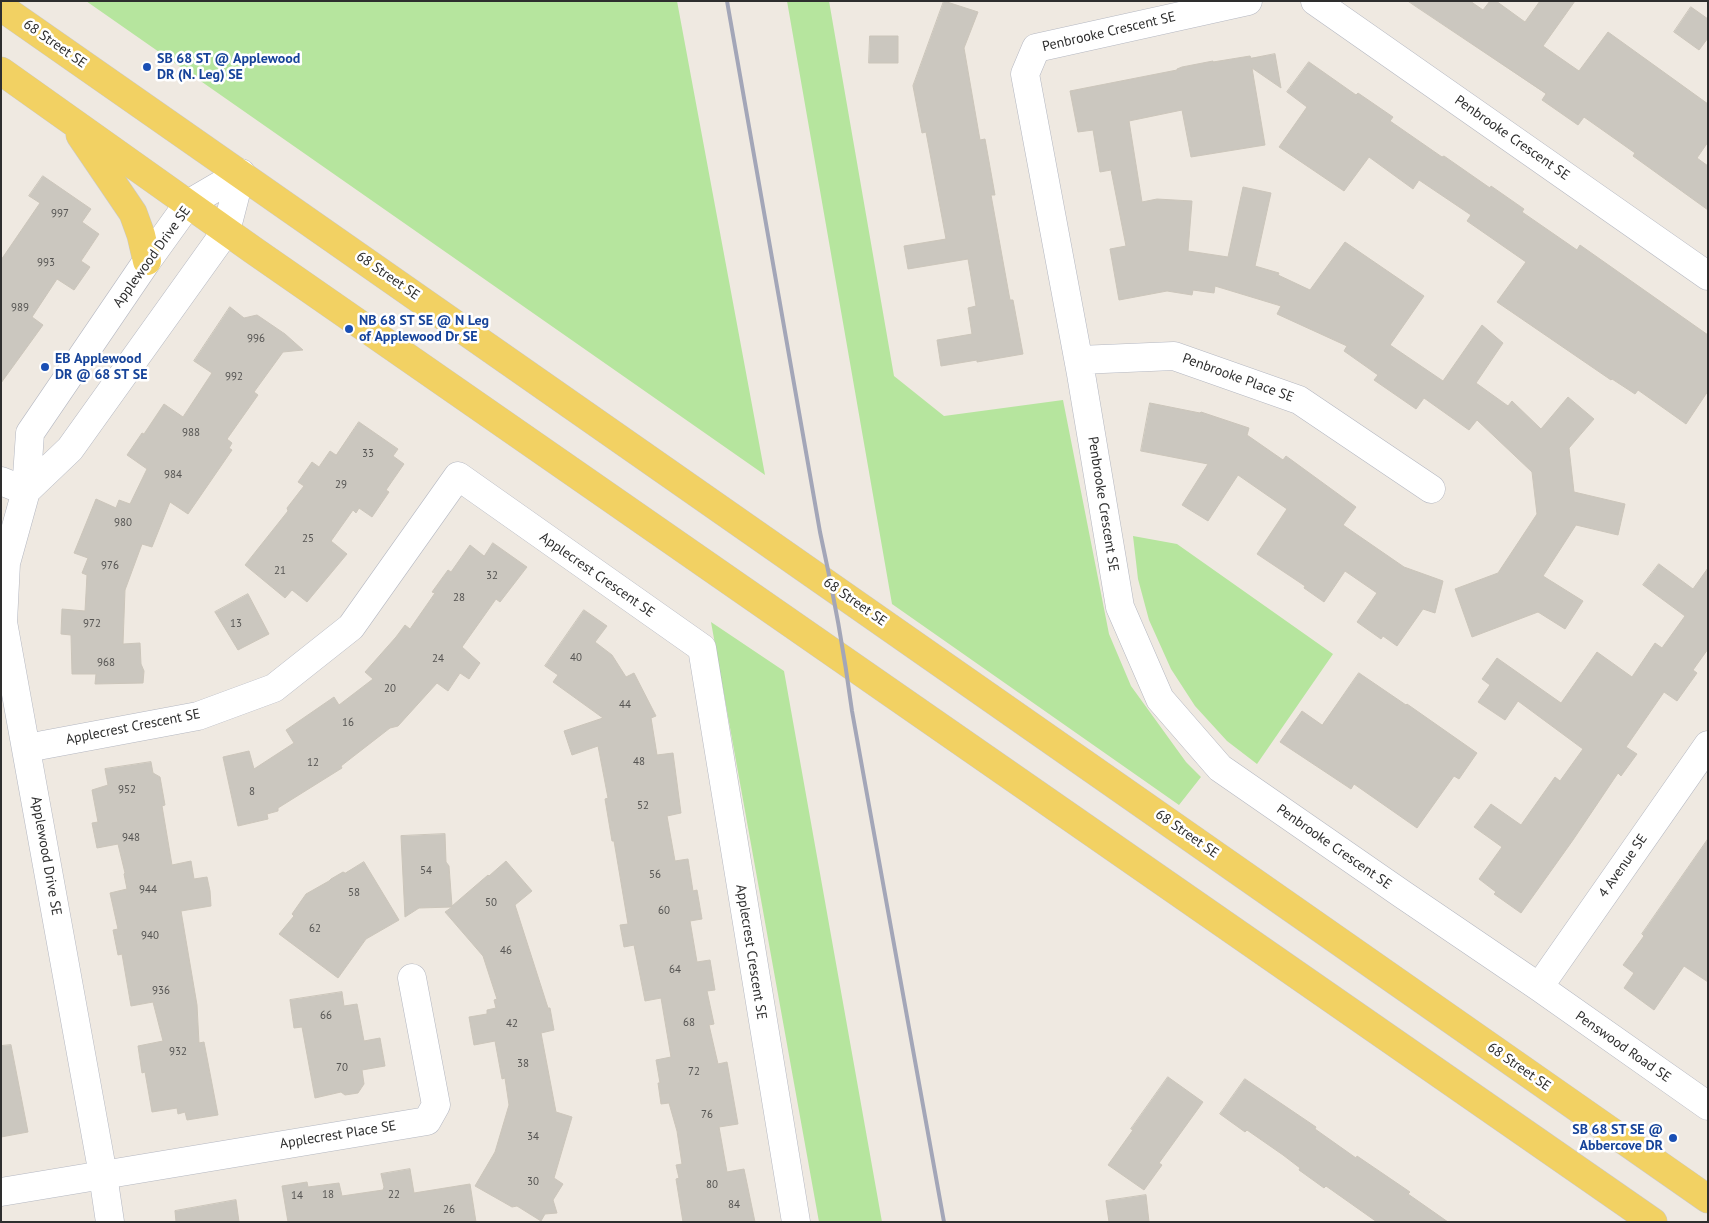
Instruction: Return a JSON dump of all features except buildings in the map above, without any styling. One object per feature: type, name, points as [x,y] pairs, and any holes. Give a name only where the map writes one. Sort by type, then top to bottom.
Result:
[{"type":"main road","name":"68 Street SE","points":[[1,7],[1708,1199]]},
{"type":"main road","points":[[1,71],[226,231],[1630,1212],[1653,1222]]},
{"type":"main road","points":[[70,119],[133,213],[141,235],[146,261]]},
{"type":"street","name":"Penbrooke Crescent SE","points":[[1248,1],[1036,48],[1025,74],[1079,360],[1120,607],[1160,699],[1220,768],[1539,987]]},
{"type":"street","name":"Penbrooke Crescent SE","points":[[1315,1],[1708,276]]},
{"type":"street","name":"Applewood Drive SE","points":[[110,1222],[27,748],[3,622],[6,563],[26,491],[30,433],[146,261],[188,204],[241,173]]},
{"type":"street","points":[[1,481],[26,491],[70,449],[226,231],[241,173]]},
{"type":"street","name":"Penbrooke Place SE","points":[[1079,360],[1174,356],[1299,400],[1431,489]]},
{"type":"street","name":"Applecrest Crescent SE","points":[[27,748],[198,716],[274,688],[351,628],[458,476],[702,648],[796,1222]]},
{"type":"street","name":"4 Avenue SE","points":[[1539,987],[1708,744]]},
{"type":"street","name":"Applecrest Place SE","points":[[103,1175],[427,1121],[436,1105],[412,978]]},
{"type":"street","name":"Penswood Road SE","points":[[1539,987],[1708,1106]]},
{"type":"street","points":[[1,1192],[103,1175]]},
{"type":"green space","points":[[86,1],[677,1],[765,475]]},
{"type":"green space","points":[[787,1],[829,1],[894,376],[944,416],[1063,400],[1109,634],[1131,686],[1186,762],[1201,777],[1179,805],[892,604]]},
{"type":"green space","points":[[1133,536],[1177,544],[1333,654],[1257,764],[1227,741],[1195,706],[1171,669],[1149,620],[1138,579]]},
{"type":"green space","points":[[711,622],[784,671],[882,1222],[819,1222]]},
{"type":"railway","points":[[727,1],[944,1222]]},
{"type":"place","name":"SB 68 ST @ Applewood DR (N. Leg) SE","points":[[147,67]]},
{"type":"place","name":"NB 68 ST SE @ N Leg of Applewood Dr SE","points":[[349,329]]},
{"type":"place","name":"EB Applewood DR @ 68 ST SE","points":[[45,367]]},
{"type":"place","name":"SB 68 ST SE @ Abbercove DR","points":[[1673,1138]]}]
